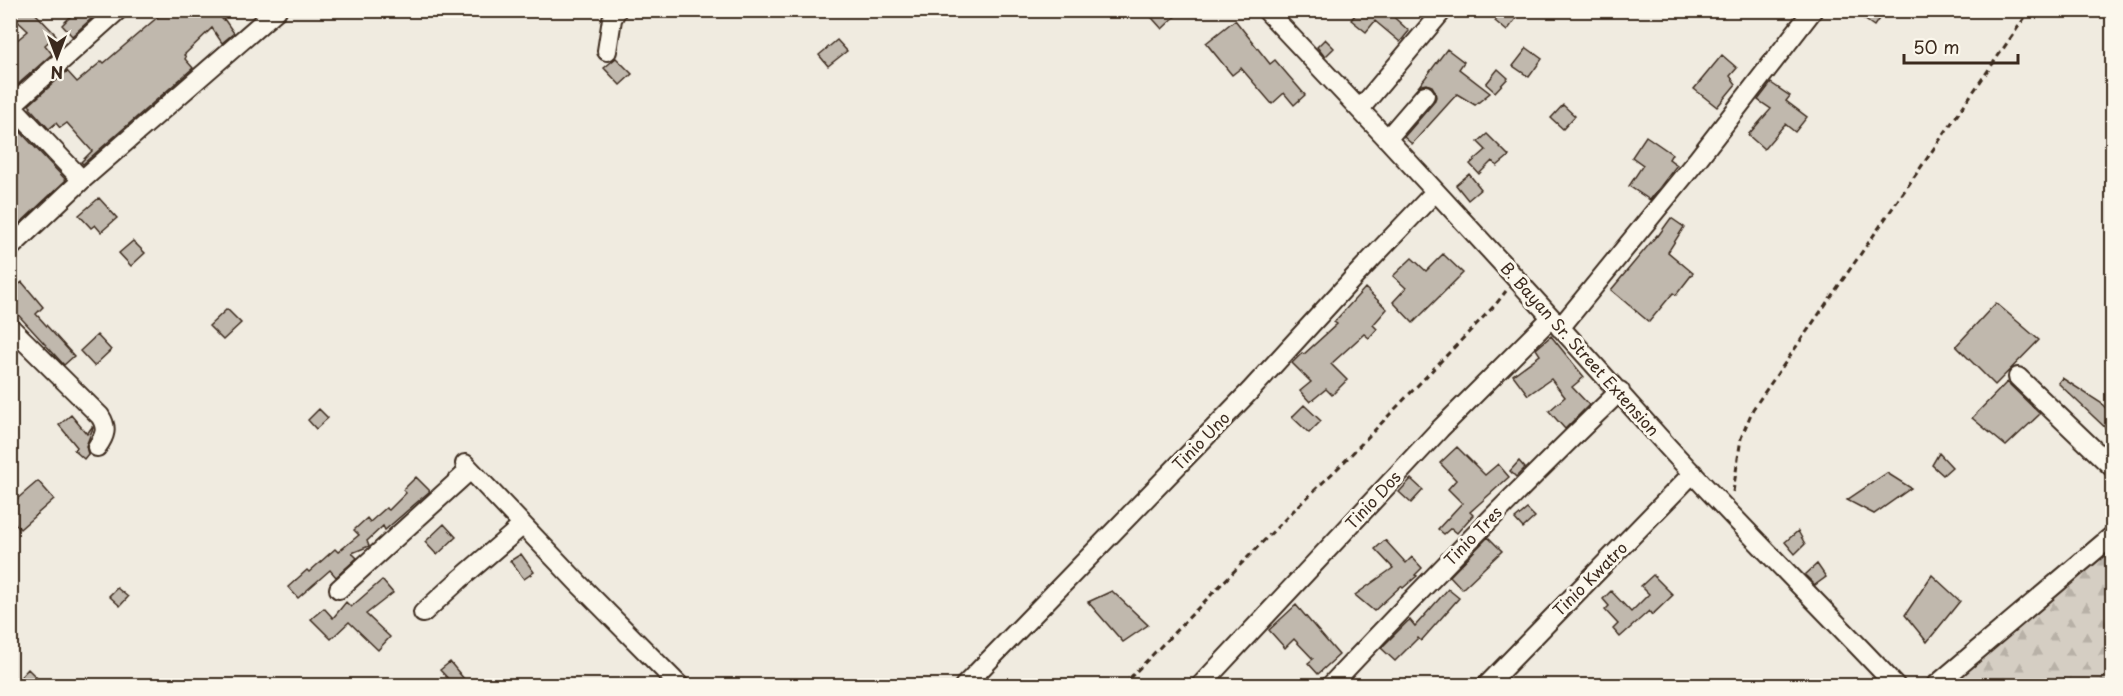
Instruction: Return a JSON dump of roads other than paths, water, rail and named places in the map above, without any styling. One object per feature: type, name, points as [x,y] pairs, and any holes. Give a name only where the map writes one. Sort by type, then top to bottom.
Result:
[{"type":"street","points":[[82,180],[11,106],[118,10]]},
{"type":"street","points":[[10,248],[82,180],[277,10]]},
{"type":"street","points":[[607,51],[612,19],[617,10]]},
{"type":"street","name":"B. Bayan Sr. Street Extension","points":[[1266,10],[1516,277],[1555,323],[1693,473],[1896,686]]},
{"type":"street","points":[[1360,109],[1443,10]]},
{"type":"street","name":"Tinio Dos","points":[[1200,686],[1440,429],[1555,323],[1696,160],[1813,10]]},
{"type":"street","points":[[1387,139],[1425,95]]},
{"type":"street","name":"Tinio Uno","points":[[964,686],[1250,391],[1435,192]]},
{"type":"street","points":[[10,327],[100,416],[106,430],[104,438],[97,447]]},
{"type":"street","points":[[2018,377],[2112,467]]},
{"type":"street","name":"Tinio Tres","points":[[1330,686],[1482,526],[1620,391]]},
{"type":"street","points":[[339,588],[467,467],[680,686]]},
{"type":"street","name":"Tinio Kwatro","points":[[1486,686],[1693,473]]},
{"type":"street","points":[[423,613],[523,525]]},
{"type":"street","points":[[1935,686],[2112,536]]}]
